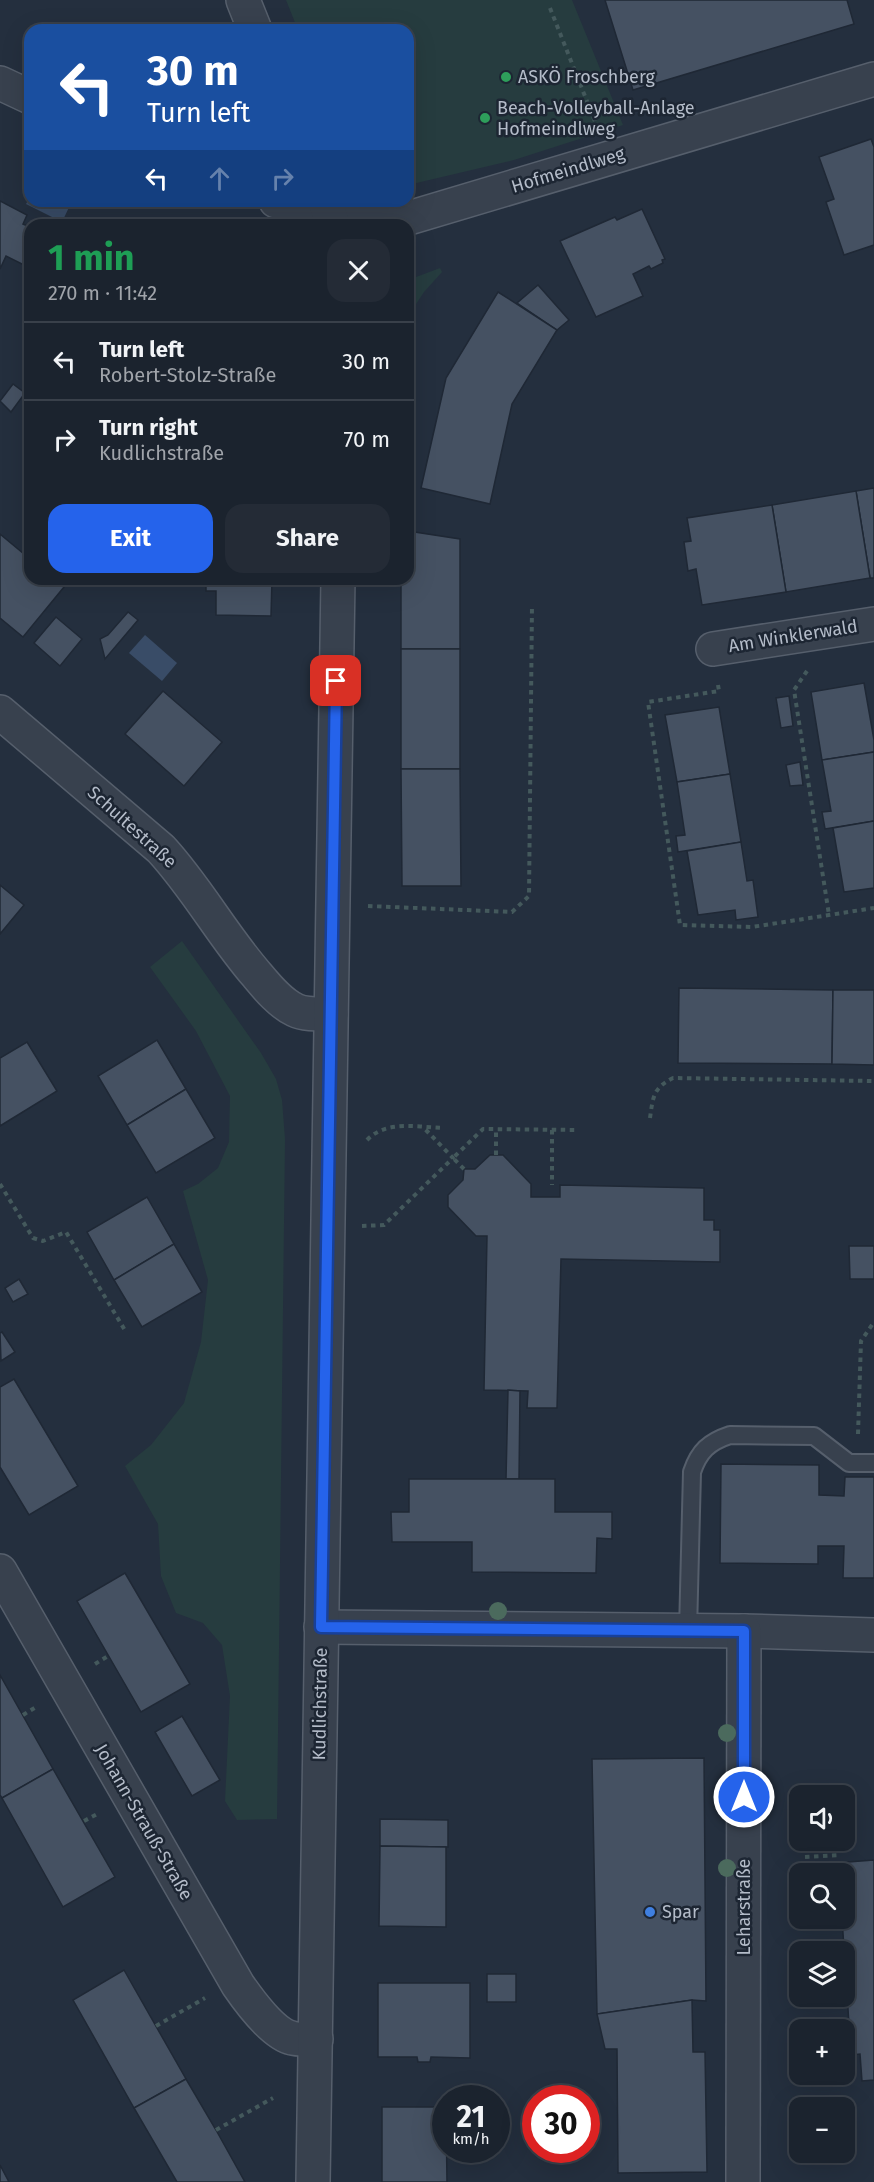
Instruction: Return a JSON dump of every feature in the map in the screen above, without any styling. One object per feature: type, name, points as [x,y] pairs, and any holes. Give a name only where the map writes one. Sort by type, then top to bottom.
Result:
[{"type":"street","points":[[243,0],[253,24]]},
{"type":"street","name":"Hofmeindlweg","points":[[405,219],[874,79]]},
{"type":"street","points":[[0,83],[24,94]]},
{"type":"street","name":"Hofmeindlweg","points":[[305,207],[369,219]]},
{"type":"street","name":"Kudlichstraße","points":[[314,2182],[338,585]]},
{"type":"street","name":"Am Winklerwald","points":[[712,649],[874,624]]},
{"type":"street","name":"Schultestraße","points":[[0,712],[161,849],[177,867],[232,945],[276,996],[295,1010],[312,1014],[331,1014]]},
{"type":"street","name":"Johann-Strauß-Straße","points":[[0,1571],[238,1985],[260,2015],[282,2032],[291,2038],[316,2039]]},
{"type":"street","points":[[321,1627],[744,1631],[874,1635]]},
{"type":"street","name":"Leharstraße","points":[[743,2182],[744,1631]]},
{"type":"lane","points":[[688,1631],[692,1472],[696,1458],[705,1447],[730,1436],[814,1436],[849,1463],[866,1463]]},
{"type":"path","points":[[550,8],[598,128]]},
{"type":"path","points":[[332,905],[512,912],[529,896],[532,605]]},
{"type":"path","points":[[712,649],[719,691],[648,702],[680,925],[752,927],[874,908]]},
{"type":"path","points":[[794,690],[829,915]]},
{"type":"path","points":[[650,1118],[653,1095],[662,1083],[673,1077],[874,1081]]},
{"type":"path","points":[[365,1141],[374,1132],[388,1127],[443,1128]]},
{"type":"path","points":[[423,1127],[464,1169]]},
{"type":"path","points":[[358,1226],[384,1225],[483,1129],[578,1130]]},
{"type":"path","points":[[496,1129],[496,1155]]},
{"type":"path","points":[[552,1130],[552,1185]]},
{"type":"path","points":[[0,1184],[33,1238],[43,1241],[66,1232],[126,1332]]},
{"type":"path","points":[[866,1463],[861,1341],[874,1322]]},
{"type":"path","points":[[23,1715],[33,1709]]},
{"type":"path","points":[[84,1821],[90,1818]]},
{"type":"path","points":[[806,1857],[840,1855]]},
{"type":"path","points":[[156,2026],[212,1993]]},
{"type":"path","points":[[216,2130],[273,2098]]},
{"type":"green space","name":"ASKÖ Froschberg","points":[[286,0],[572,0],[623,125],[514,160],[414,184],[414,24],[296,24]]},
{"type":"green space","points":[[440,268],[442,272],[414,307],[414,278]]},
{"type":"green space","points":[[182,941],[261,1053],[276,1079],[282,1100],[285,1139],[277,1819],[237,1820],[225,1801],[230,1696],[222,1645],[203,1623],[176,1613],[161,1576],[158,1524],[125,1466],[151,1445],[184,1403],[201,1342],[208,1280],[183,1191],[198,1184],[218,1168],[229,1142],[230,1096],[196,1031],[150,967]]},
{"type":"water","points":[[32,207],[69,207],[63,219],[56,219]]},
{"type":"water","points":[[145,635],[177,663],[162,681],[129,653]]},
{"type":"building","points":[[605,0],[847,0],[854,24],[633,90]]},
{"type":"building","points":[[871,139],[874,147],[874,245],[844,255],[826,202],[834,199],[819,157]]},
{"type":"building","points":[[0,201],[27,215],[23,224],[24,265],[6,256],[0,269]]},
{"type":"building","points":[[642,209],[665,259],[662,260],[663,263],[651,269],[649,266],[633,274],[643,296],[596,317],[560,241],[615,217],[617,220]]},
{"type":"building","points":[[538,285],[569,320],[557,330],[517,303]]},
{"type":"building","points":[[498,292],[557,330],[512,404],[490,504],[421,488],[446,378]]},
{"type":"building","points":[[13,384],[24,392],[11,412],[0,401]]},
{"type":"building","points":[[874,488],[874,578],[870,578],[856,491]]},
{"type":"building","points":[[856,491],[870,578],[786,592],[772,505]]},
{"type":"building","points":[[772,505],[786,592],[702,605],[696,569],[688,571],[684,542],[691,541],[687,518]]},
{"type":"building","points":[[414,532],[460,539],[460,649],[401,649],[401,585],[414,585]]},
{"type":"building","points":[[0,534],[24,554],[24,585],[62,585],[64,587],[23,637],[0,618]]},
{"type":"building","points":[[206,585],[272,585],[271,616],[216,615],[216,591],[206,591]]},
{"type":"building","points":[[128,612],[138,620],[105,659],[100,639],[108,635]]},
{"type":"building","points":[[56,617],[82,639],[60,666],[34,643]]},
{"type":"building","points":[[401,649],[460,649],[460,769],[401,769]]},
{"type":"building","points":[[864,683],[874,752],[822,760],[811,692]]},
{"type":"building","points":[[163,691],[222,742],[184,786],[125,734]]},
{"type":"building","points":[[789,696],[793,726],[781,728],[776,698]]},
{"type":"building","points":[[719,707],[730,774],[677,782],[665,715]]},
{"type":"building","points":[[874,752],[874,821],[825,829],[822,812],[831,811],[822,760]]},
{"type":"building","points":[[800,762],[803,785],[790,786],[786,765]]},
{"type":"building","points":[[401,769],[460,769],[461,886],[402,886]]},
{"type":"building","points":[[730,774],[741,842],[678,852],[676,836],[685,835],[677,782]]},
{"type":"building","points":[[874,821],[874,888],[844,892],[833,828]]},
{"type":"building","points":[[741,842],[747,881],[753,880],[758,917],[736,920],[735,910],[698,915],[687,851]]},
{"type":"building","points":[[0,885],[24,905],[0,934]]},
{"type":"building","points":[[679,988],[833,990],[832,1064],[678,1063]]},
{"type":"building","points":[[833,990],[874,990],[874,1065],[832,1064]]},
{"type":"building","points":[[157,1040],[186,1089],[127,1125],[98,1076]]},
{"type":"building","points":[[27,1042],[57,1091],[0,1126],[0,1058]]},
{"type":"building","points":[[186,1089],[215,1138],[156,1173],[127,1125]]},
{"type":"building","points":[[490,1155],[503,1155],[531,1184],[531,1197],[560,1197],[560,1185],[704,1188],[704,1220],[714,1220],[714,1230],[720,1230],[720,1262],[561,1259],[557,1408],[527,1408],[528,1391],[484,1390],[487,1236],[476,1236],[448,1207],[448,1195],[463,1180],[464,1169],[475,1169]]},
{"type":"building","points":[[147,1197],[174,1244],[114,1280],[87,1232]]},
{"type":"building","points":[[174,1244],[202,1292],[142,1327],[114,1280]]},
{"type":"building","points":[[849,1246],[874,1246],[874,1279],[850,1279]]},
{"type":"building","points":[[19,1279],[28,1294],[13,1302],[5,1288]]},
{"type":"building","points":[[2,1332],[15,1352],[1,1361],[0,1333]]},
{"type":"building","points":[[14,1379],[78,1486],[29,1515],[0,1467],[0,1387]]},
{"type":"building","points":[[508,1390],[520,1391],[519,1479],[506,1479]]},
{"type":"building","points":[[721,1464],[819,1465],[819,1495],[844,1496],[845,1477],[874,1477],[874,1578],[843,1578],[844,1546],[818,1546],[818,1564],[720,1563]]},
{"type":"building","points":[[409,1479],[555,1479],[555,1512],[612,1512],[612,1539],[597,1538],[596,1573],[472,1572],[472,1542],[392,1542],[391,1512],[409,1512]]},
{"type":"building","points":[[125,1573],[190,1684],[141,1712],[77,1601]]},
{"type":"building","points":[[0,1675],[53,1769],[2,1798],[0,1795]]},
{"type":"building","points":[[182,1716],[220,1780],[192,1796],[155,1732]]},
{"type":"building","name":"Spar","points":[[704,1758],[706,2001],[692,2000],[597,2014],[592,1759]]},
{"type":"building","points":[[53,1769],[115,1877],[63,1907],[2,1798]]},
{"type":"building","points":[[380,1819],[448,1820],[448,1847],[380,1846]]},
{"type":"building","points":[[380,1846],[446,1847],[446,1927],[379,1926]]},
{"type":"building","points":[[874,1860],[874,2080],[862,2081],[860,2054],[855,2055],[855,2019],[849,2019],[848,2007],[855,2007],[855,1941],[844,1941],[843,1929],[855,1929],[855,1863],[848,1862]]},
{"type":"building","points":[[124,1970],[186,2079],[134,2108],[73,2000]]},
{"type":"building","points":[[487,1974],[516,1974],[516,2002],[487,2002]]},
{"type":"building","points":[[378,1983],[470,1983],[470,2058],[431,2057],[430,2062],[418,2062],[417,2057],[378,2057]]},
{"type":"building","points":[[692,2000],[693,2052],[705,2052],[707,2172],[618,2173],[617,2049],[605,2049],[597,2014]]},
{"type":"building","points":[[186,2079],[245,2182],[177,2182],[134,2108]]},
{"type":"building","points":[[382,2107],[432,2107],[432,2163],[447,2163],[447,2182],[382,2182]]},
{"type":"building","points":[[0,2165],[9,2182],[0,2182]]},
{"type":"place","name":"ASKÖ Froschberg","points":[[506,77]]},
{"type":"place","name":"Beach-Volleyball-Anlage Hofmeindlweg","points":[[485,118]]},
{"type":"place","name":"Spar","points":[[650,1912]]},
{"type":"route","points":[[336,681],[321,1627],[744,1631],[744,1797]]}]
